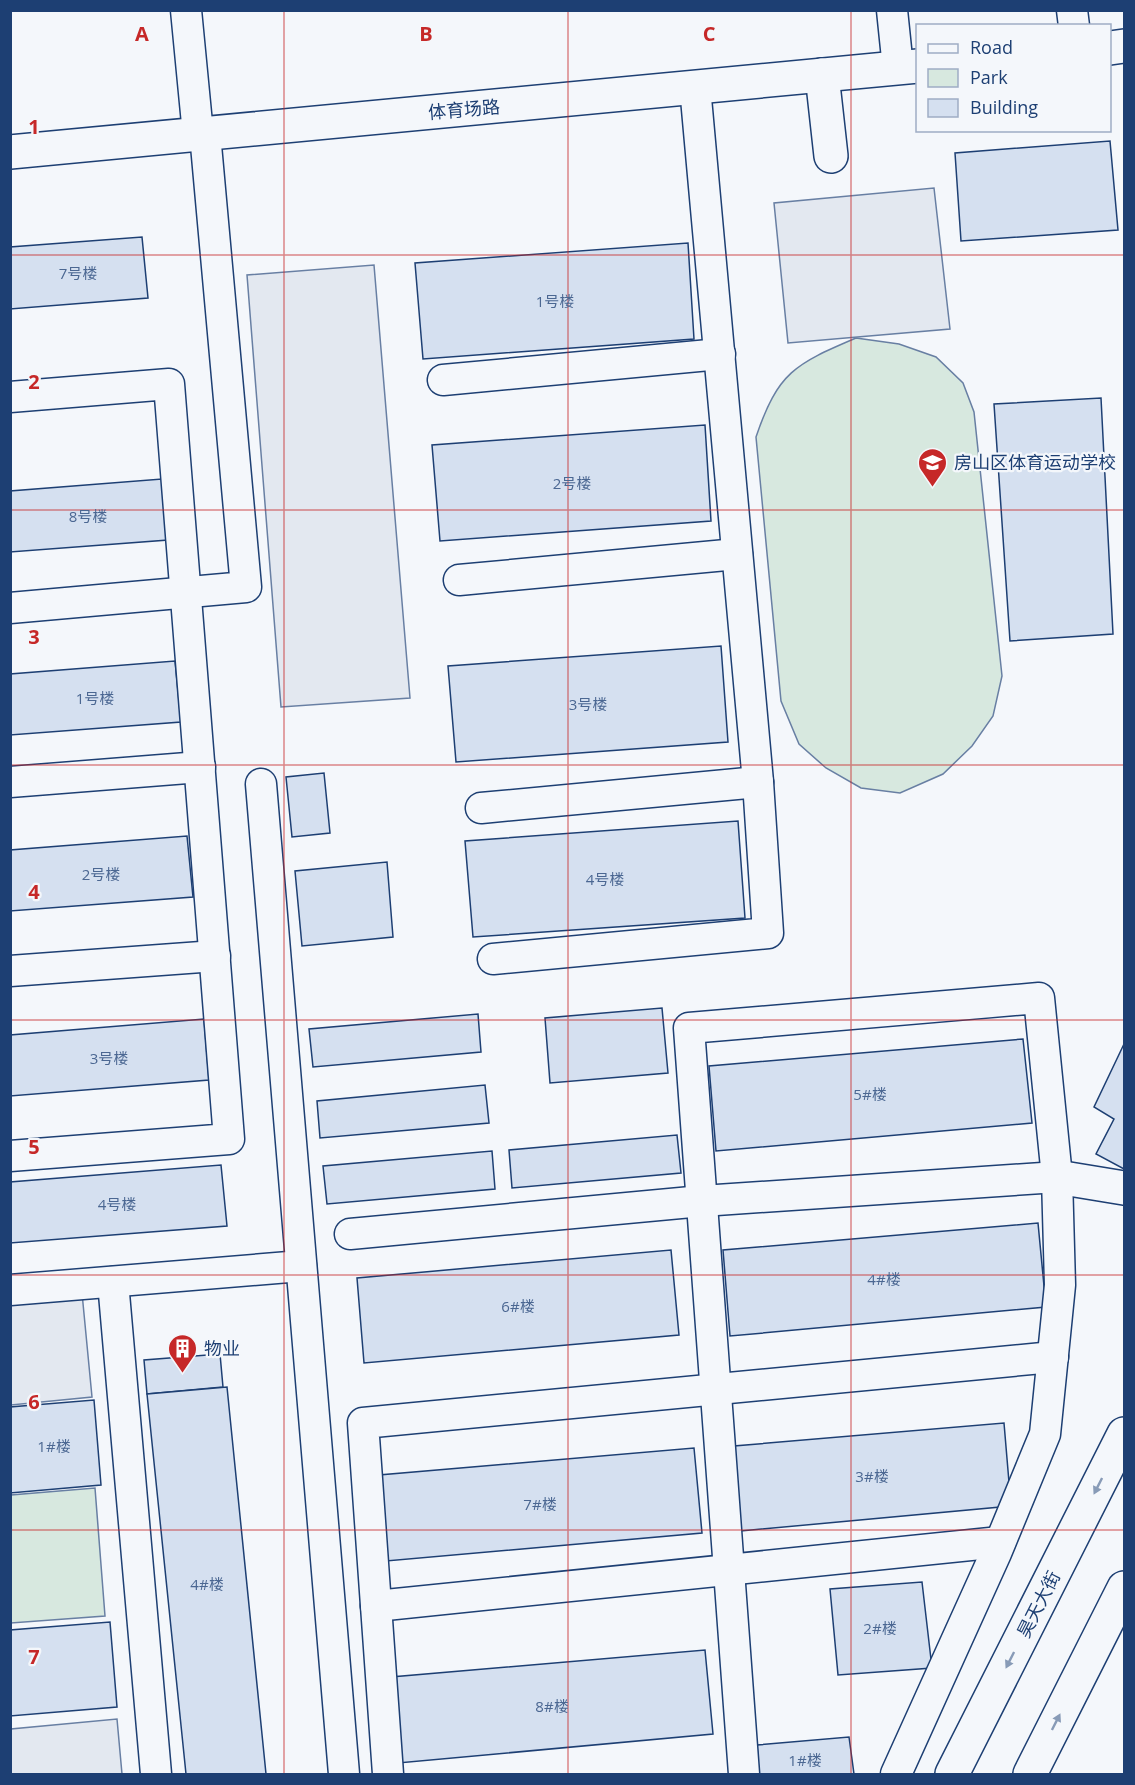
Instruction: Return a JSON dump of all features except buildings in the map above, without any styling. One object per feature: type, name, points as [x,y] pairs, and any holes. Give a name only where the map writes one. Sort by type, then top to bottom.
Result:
[{"type":"street","points":[[10,608],[246,587],[202,134],[186,10]]},
{"type":"street","points":[[892,10],[908,67]]},
{"type":"street","name":"体育场路","points":[[10,152],[908,67]]},
{"type":"street","points":[[822,75],[831,156]]},
{"type":"street","points":[[493,959],[768,933],[758,782],[695,87]]},
{"type":"street","points":[[443,380],[720,354]]},
{"type":"street","points":[[10,397],[170,384],[229,1139],[10,1156]]},
{"type":"street","points":[[459,580],[737,554]]},
{"type":"street","points":[[10,782],[200,767]]},
{"type":"street","points":[[481,808],[758,782]]},
{"type":"street","points":[[261,784],[344,1774]]},
{"type":"street","points":[[10,971],[215,956]]},
{"type":"street","points":[[744,1774],[689,1028],[1039,998],[1057,1177],[1060,1285],[1045,1434],[1000,1542],[896,1774]]},
{"type":"street","points":[[350,1234],[702,1201],[1057,1177],[1125,1188]]},
{"type":"street","points":[[10,1290],[302,1266]]},
{"type":"street","points":[[113,1282],[156,1774]]},
{"type":"street","points":[[388,1774],[363,1423],[1053,1357]]},
{"type":"street","name":"昊天大街","points":[[952,1774],[1125,1434]]},
{"type":"street","points":[[376,1606],[729,1572],[1000,1542]]},
{"type":"street","points":[[1030,1774],[1125,1588]]},
{"type":"green space","points":[[856,338],[899,344],[936,357],[963,383],[974,412],[1002,676],[993,716],[972,746],[943,774],[900,793],[861,788],[826,768],[799,744],[781,701],[756,437],[772,398],[791,373],[818,355]]},
{"type":"green space","points":[[95,1488],[105,1616],[11,1623],[11,1495]]},
{"type":"shaded area","points":[[934,188],[950,329],[788,343],[774,203]]},
{"type":"shaded area","points":[[374,265],[410,698],[281,707],[247,275]]},
{"type":"shaded area","points":[[82,1293],[92,1397],[11,1405],[11,1299]]},
{"type":"shaded area","points":[[117,1719],[122,1774],[11,1774],[11,1729]]},
{"type":"place","name":"房山区体育运动学校","points":[[933,488]]},
{"type":"place","name":"物业","points":[[183,1374]]}]
